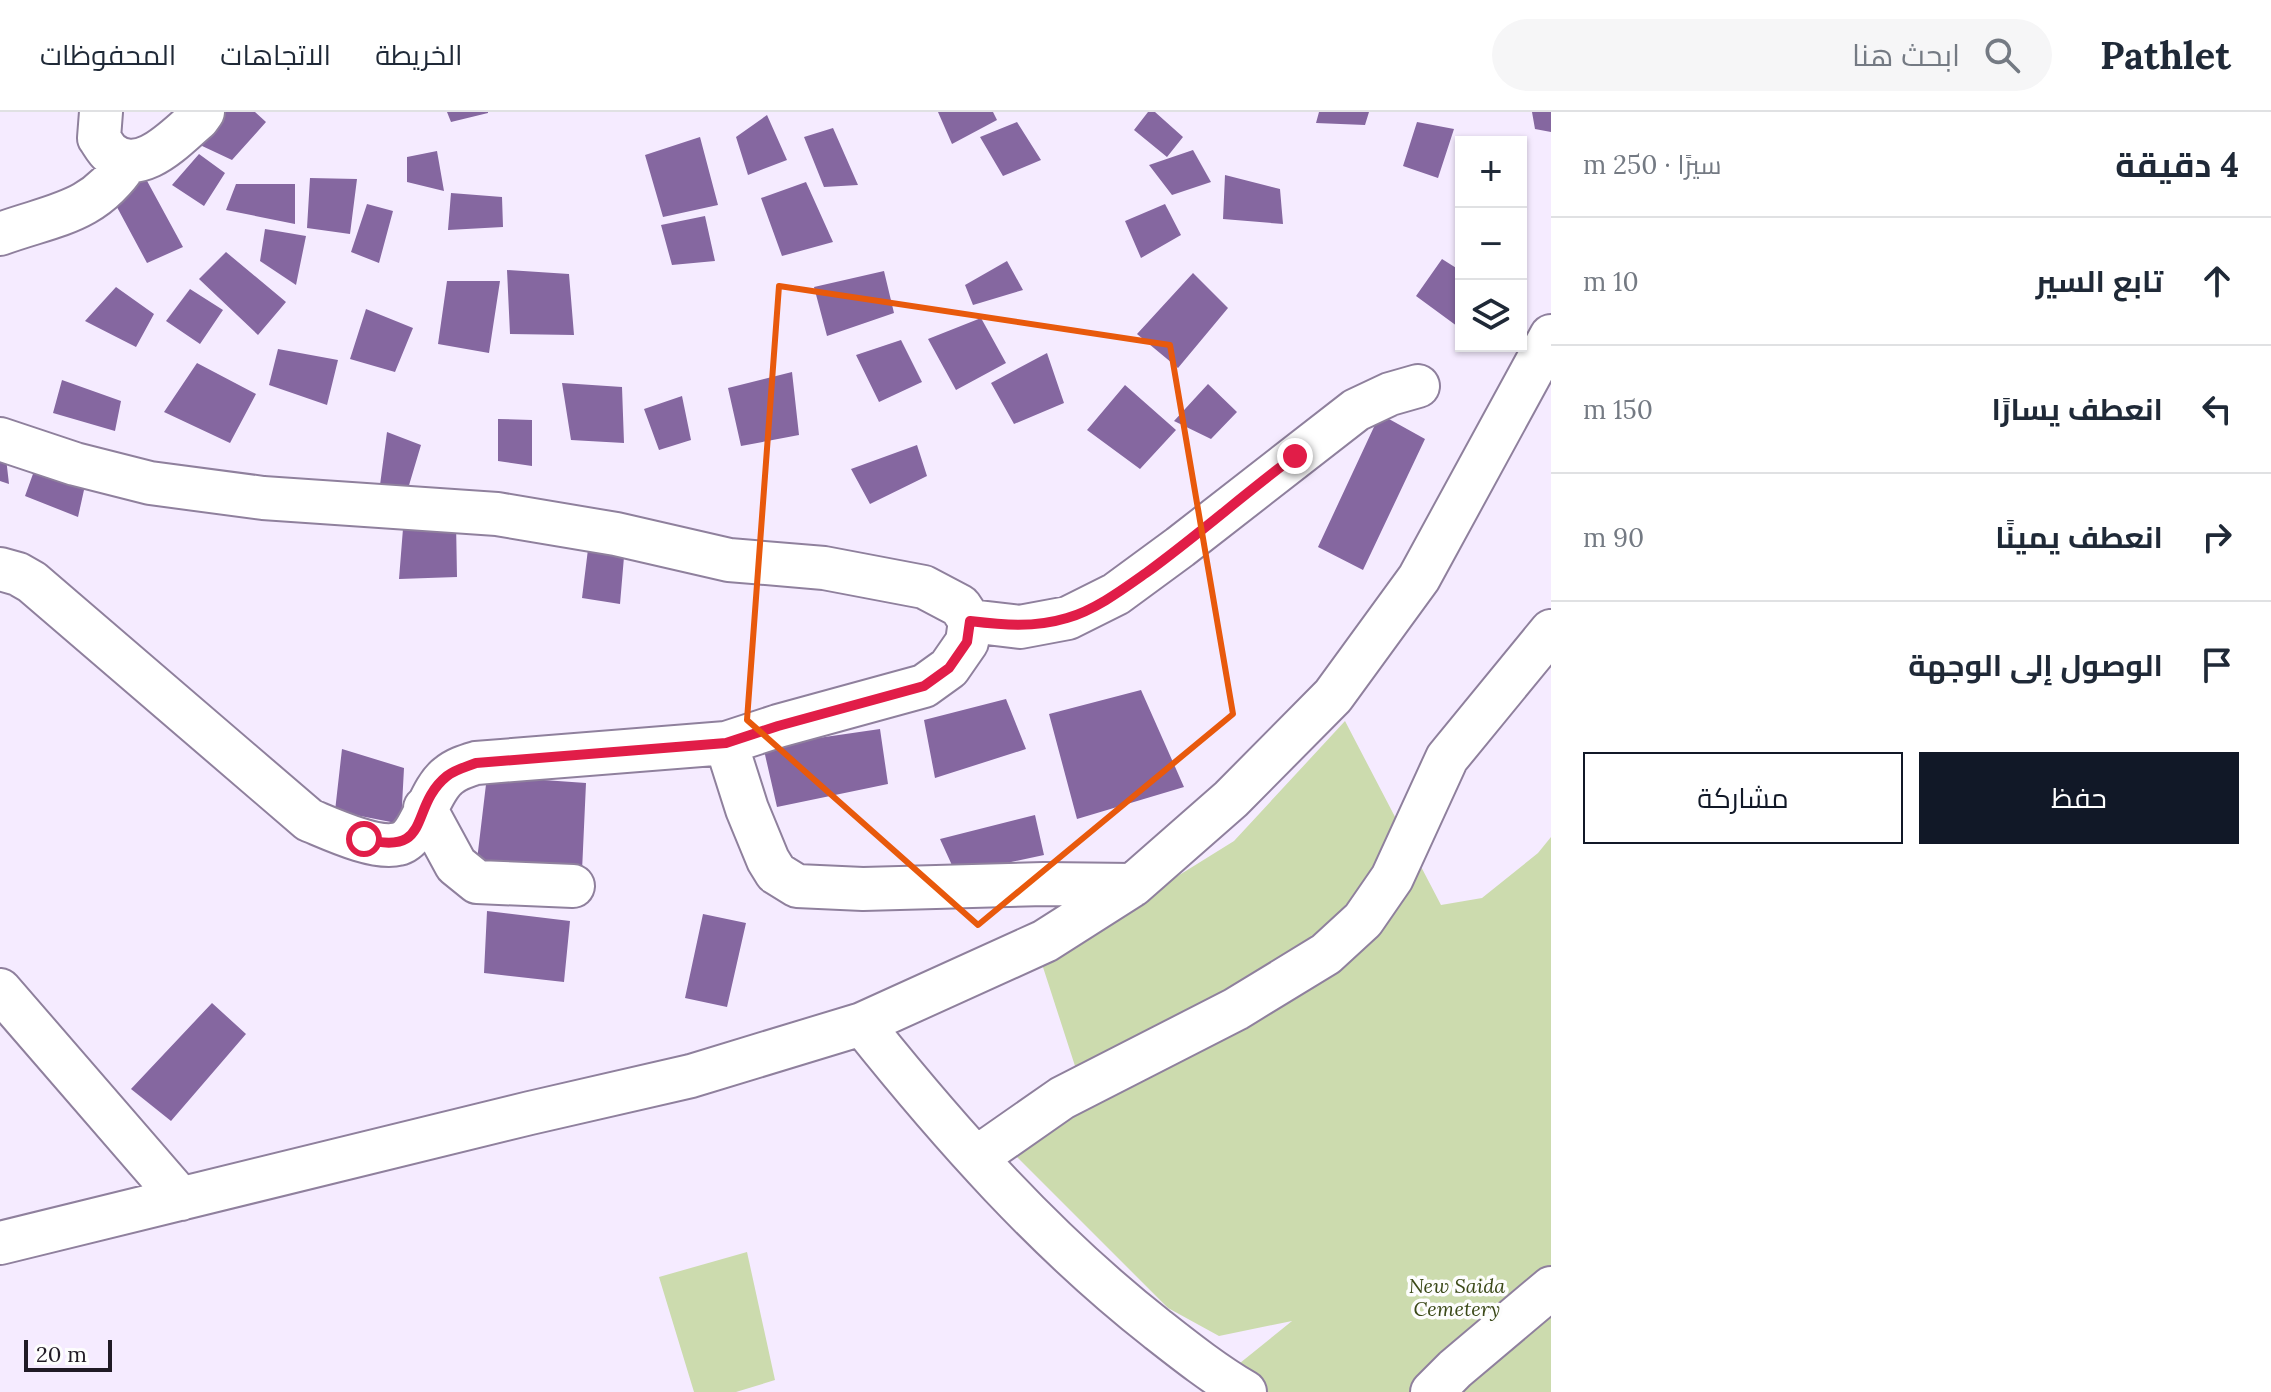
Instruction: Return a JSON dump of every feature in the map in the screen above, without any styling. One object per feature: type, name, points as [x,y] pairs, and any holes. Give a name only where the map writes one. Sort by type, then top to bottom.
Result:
[{"type":"street","points":[[101,112],[99,138],[110,153],[128,161],[148,158],[203,112]]},
{"type":"street","points":[[0,234],[93,201],[115,181],[128,161]]},
{"type":"street","points":[[0,1243],[691,1076],[862,1024],[1045,941],[1133,885],[1231,799],[1333,696],[1419,578],[1551,336]]},
{"type":"street","points":[[970,621],[1020,627],[1068,618],[1116,594],[1356,410],[1390,394],[1418,386]]},
{"type":"street","points":[[0,439],[75,464],[150,483],[263,498],[497,514],[616,534],[729,560],[824,568],[924,587],[960,606],[970,621],[967,642],[949,668],[924,686],[726,743],[476,763],[446,776],[434,790],[416,828],[405,841],[385,845],[343,834],[309,820],[32,582],[0,569]]},
{"type":"street","points":[[976,1158],[1062,1098],[1236,1009],[1326,954],[1363,920],[1392,878],[1447,758],[1551,631]]},
{"type":"street","points":[[726,743],[747,809],[768,860],[776,873],[797,886],[863,889],[1133,885]]},
{"type":"street","points":[[425,808],[456,865],[477,882],[573,886]]},
{"type":"street","points":[[0,990],[181,1199]]},
{"type":"street","points":[[862,1024],[913,1087],[1038,1223],[1116,1297],[1233,1385]]},
{"type":"street","points":[[1432,1392],[1551,1288]]},
{"type":"highlighted area","points":[[779,286],[1170,345],[1233,714],[978,925],[747,720]]},
{"type":"green space","name":"New Saida Cemetery","points":[[1345,721],[1441,905],[1482,898],[1538,853],[1551,837],[1551,1392],[1204,1392],[1292,1321],[1219,1336],[1168,1308],[1017,1157],[1087,1103],[1041,961],[1234,841]]},
{"type":"green space","points":[[747,1252],[775,1380],[736,1392],[694,1392],[659,1277]]},
{"type":"building","points":[[225,112],[255,112],[266,122],[232,160],[200,145]]},
{"type":"building","points":[[447,112],[488,112],[488,113],[451,122]]},
{"type":"building","points":[[938,112],[993,112],[997,120],[952,144]]},
{"type":"building","points":[[1148,112],[1155,112],[1183,137],[1167,157],[1134,130]]},
{"type":"building","points":[[1319,112],[1369,112],[1365,125],[1316,123]]},
{"type":"building","points":[[1532,112],[1551,112],[1551,132],[1535,129]]},
{"type":"building","points":[[767,115],[787,160],[748,175],[736,137]]},
{"type":"building","points":[[1017,122],[1041,160],[1003,176],[980,137]]},
{"type":"building","points":[[1417,122],[1454,129],[1438,178],[1403,166]]},
{"type":"building","points":[[833,128],[858,185],[824,187],[804,137]]},
{"type":"building","points":[[700,137],[718,205],[663,217],[645,155]]},
{"type":"building","points":[[1193,150],[1211,182],[1172,195],[1149,165]]},
{"type":"building","points":[[437,151],[444,191],[407,182],[407,157]]},
{"type":"building","points":[[199,154],[225,173],[204,206],[172,185]]},
{"type":"building","points":[[1225,175],[1280,189],[1283,224],[1223,219]]},
{"type":"building","points":[[310,178],[357,179],[350,234],[307,228]]},
{"type":"building","points":[[146,179],[183,247],[147,263],[111,196]]},
{"type":"building","points":[[806,182],[833,242],[782,256],[761,198]]},
{"type":"building","points":[[236,184],[295,184],[295,224],[226,210]]},
{"type":"building","points":[[451,193],[502,197],[503,227],[448,230]]},
{"type":"building","points":[[367,204],[393,211],[379,263],[351,252]]},
{"type":"building","points":[[1165,204],[1181,235],[1141,258],[1125,221]]},
{"type":"building","points":[[705,216],[715,261],[672,265],[661,225]]},
{"type":"building","points":[[265,229],[306,236],[296,285],[260,261]]},
{"type":"building","points":[[226,252],[286,302],[258,335],[199,279]]},
{"type":"building","points":[[1442,259],[1455,267],[1455,325],[1416,296]]},
{"type":"building","points":[[1007,261],[1023,290],[973,305],[965,285]]},
{"type":"building","points":[[507,270],[569,274],[574,335],[510,334]]},
{"type":"building","points":[[884,271],[894,313],[827,336],[814,287]]},
{"type":"building","points":[[1193,273],[1228,308],[1178,368],[1137,334]]},
{"type":"building","points":[[447,281],[500,281],[489,353],[438,344]]},
{"type":"building","points":[[116,287],[154,314],[136,347],[85,321]]},
{"type":"building","points":[[190,289],[223,310],[200,344],[166,321]]},
{"type":"building","points":[[366,309],[413,328],[395,372],[350,359]]},
{"type":"building","points":[[981,318],[1006,363],[956,390],[928,339]]},
{"type":"building","points":[[901,340],[922,382],[879,402],[856,355]]},
{"type":"building","points":[[278,349],[338,360],[327,405],[269,385]]},
{"type":"building","points":[[1047,353],[1064,403],[1014,424],[991,383]]},
{"type":"building","points":[[197,363],[256,394],[230,443],[164,412]]},
{"type":"building","points":[[792,372],[799,435],[741,446],[728,388]]},
{"type":"building","points":[[62,380],[121,401],[115,431],[53,413]]},
{"type":"building","points":[[562,383],[622,387],[624,443],[571,440]]},
{"type":"building","points":[[1208,384],[1237,412],[1211,439],[1174,421]]},
{"type":"building","points":[[1125,385],[1176,430],[1140,469],[1087,430]]},
{"type":"building","points":[[682,396],[691,440],[659,450],[644,409]]},
{"type":"building","points":[[1380,414],[1425,439],[1363,570],[1318,547]]},
{"type":"building","points":[[498,419],[532,420],[532,466],[498,461]]},
{"type":"building","points":[[387,432],[421,445],[407,492],[380,485]]},
{"type":"building","points":[[917,445],[927,476],[870,504],[851,469]]},
{"type":"building","points":[[0,456],[6,458],[9,484],[0,481]]},
{"type":"building","points":[[38,460],[86,481],[78,517],[25,496]]},
{"type":"building","points":[[404,516],[456,521],[457,577],[399,579]]},
{"type":"building","points":[[589,541],[625,545],[620,604],[582,598]]},
{"type":"building","points":[[1141,690],[1184,787],[1077,819],[1049,714]]},
{"type":"building","points":[[1006,699],[1026,749],[935,778],[924,720]]},
{"type":"building","points":[[880,729],[888,784],[777,807],[763,746]]},
{"type":"building","points":[[342,749],[404,768],[401,824],[335,811]]},
{"type":"building","points":[[487,776],[586,783],[582,871],[477,860]]},
{"type":"building","points":[[1035,815],[1044,855],[956,874],[940,839]]},
{"type":"building","points":[[487,911],[570,921],[564,982],[484,973]]},
{"type":"building","points":[[703,914],[746,923],[727,1007],[685,998]]},
{"type":"building","points":[[212,1003],[246,1034],[171,1121],[131,1089]]},
{"type":"route","points":[[364,839],[385,845],[405,841],[416,828],[434,790],[446,776],[476,763],[726,743],[924,686],[949,668],[967,642],[970,621],[1020,627],[1068,618],[1116,594],[1295,456]]}]
